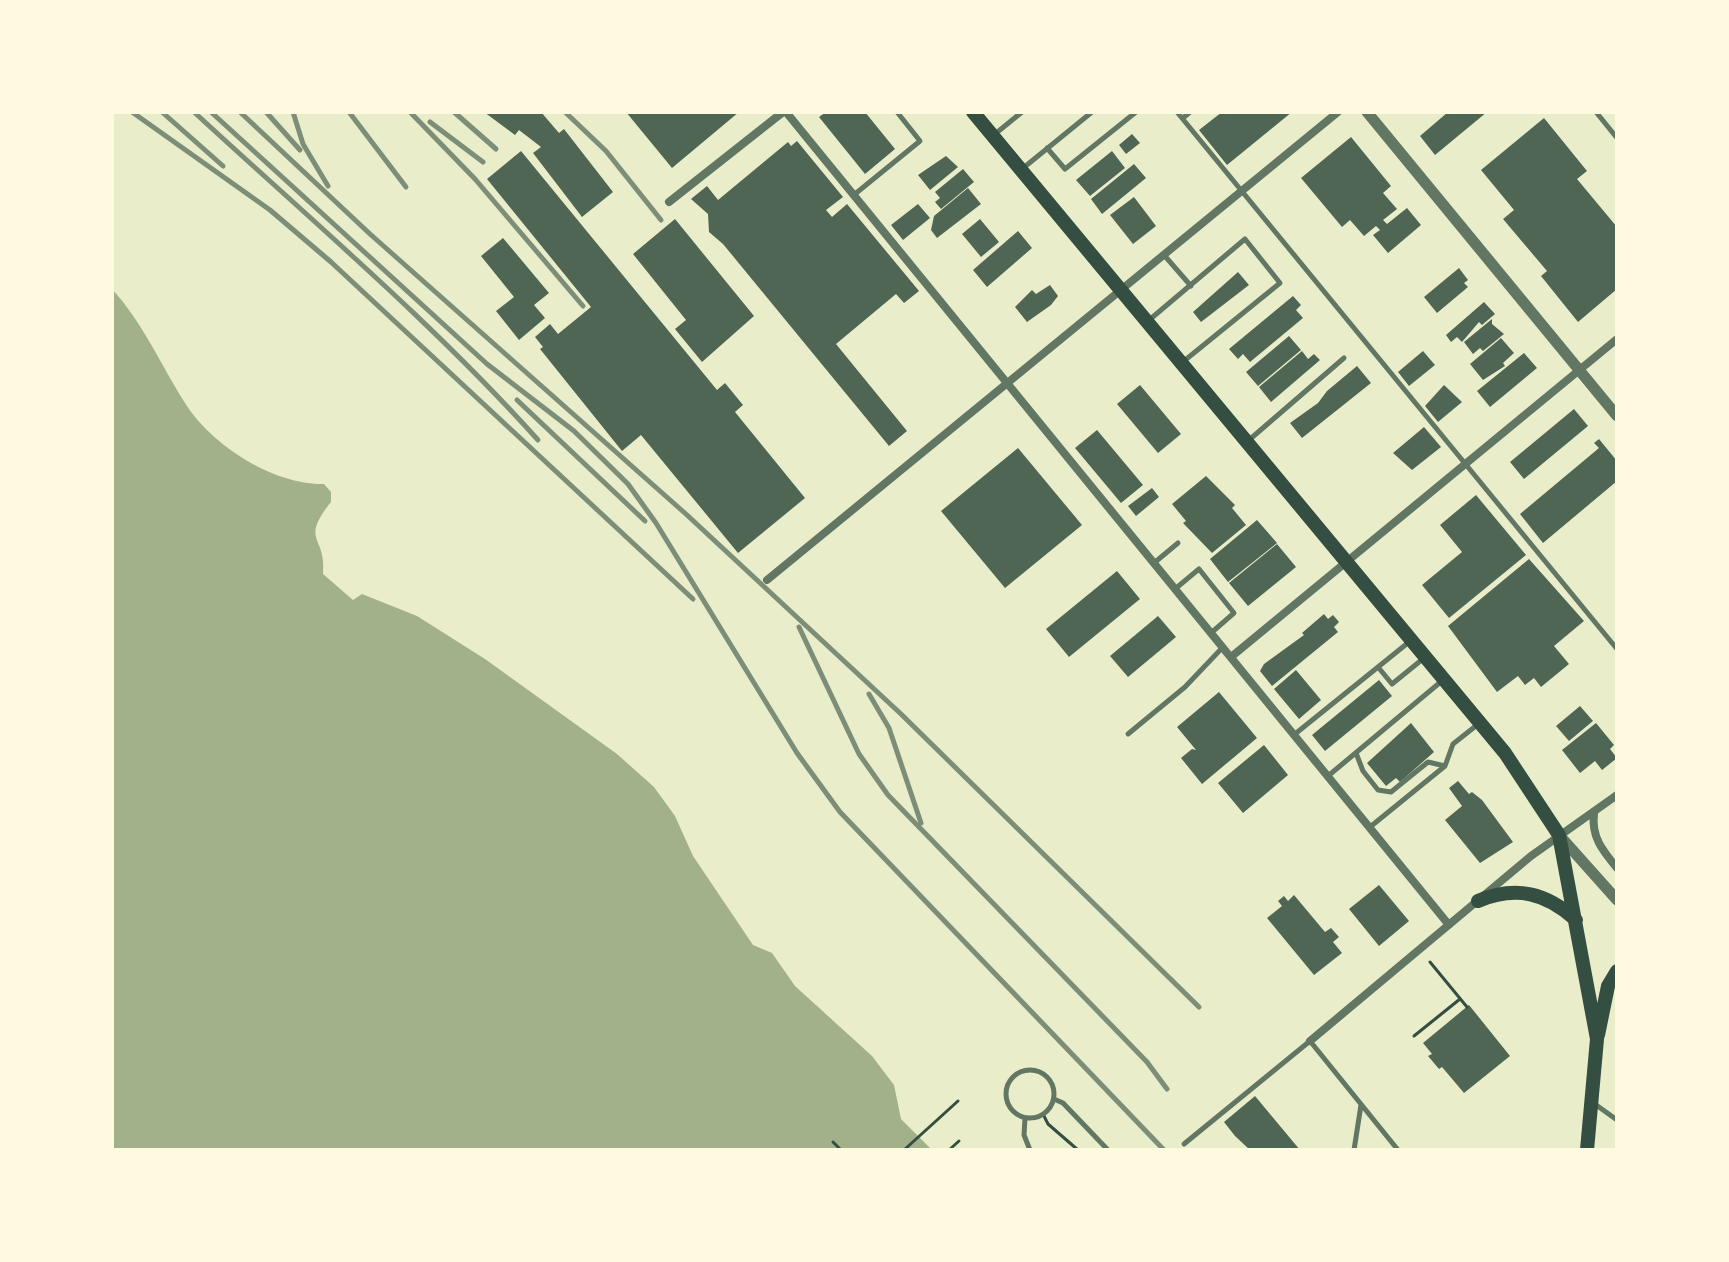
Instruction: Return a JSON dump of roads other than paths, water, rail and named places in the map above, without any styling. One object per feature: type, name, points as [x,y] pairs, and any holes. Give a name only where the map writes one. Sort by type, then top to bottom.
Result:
[{"type":"main road","points":[[973,112],[1526,781],[1559,835],[1597,1039]]},
{"type":"main road","points":[[1478,901],[1505,892],[1533,894],[1558,905],[1576,921]]},
{"type":"main road","points":[[1587,1150],[1597,1039],[1608,986],[1617,971]]},
{"type":"street","points":[[669,202],[785,112],[1449,925]]},
{"type":"street","points":[[767,580],[1009,385],[1338,112]]},
{"type":"street","points":[[1367,112],[1617,416]]},
{"type":"street","points":[[1231,657],[1617,339]]},
{"type":"street","points":[[1310,1041],[1559,835],[1594,814],[1617,795]]},
{"type":"street","points":[[1594,814],[1593,829],[1599,844],[1617,868]]},
{"type":"street","points":[[1559,835],[1617,900]]},
{"type":"lane","points":[[855,194],[920,141],[897,112]]},
{"type":"lane","points":[[993,136],[1022,112]]},
{"type":"lane","points":[[1021,170],[1092,112]]},
{"type":"lane","points":[[1047,148],[1065,169],[1136,112]]},
{"type":"lane","points":[[1177,112],[1617,649]]},
{"type":"lane","points":[[1183,118],[1190,112]]},
{"type":"lane","points":[[1596,112],[1617,138]]},
{"type":"lane","points":[[1146,322],[1245,239],[1280,283],[1180,364]]},
{"type":"lane","points":[[1164,255],[1191,286]]},
{"type":"lane","points":[[1246,443],[1344,358]]},
{"type":"lane","points":[[1154,563],[1178,543]]},
{"type":"lane","points":[[1175,589],[1199,569],[1234,613],[1211,633]]},
{"type":"lane","points":[[1295,734],[1410,640]]},
{"type":"lane","points":[[1128,734],[1185,687],[1223,647]]},
{"type":"lane","points":[[1378,667],[1392,684],[1424,657]]},
{"type":"lane","points":[[1328,776],[1444,680]]},
{"type":"lane","points":[[1370,827],[1445,766],[1453,744],[1480,723]]},
{"type":"lane","points":[[1356,753],[1363,771],[1378,790],[1391,792],[1428,762],[1445,766]]},
{"type":"lane","points":[[1184,1144],[1310,1041],[1398,1150]]},
{"type":"lane","points":[[1054,1099],[1043,1114],[1025,1118],[1010,1108],[1005,1091],[1013,1075],[1029,1069],[1046,1075],[1051,1081],[1054,1099],[1108,1150]]},
{"type":"lane","points":[[1592,1102],[1617,1120]]},
{"type":"lane","points":[[1354,1150],[1361,1104]]},
{"type":"lane","points":[[1025,1118],[1024,1135],[1030,1150]]},
{"type":"railway","points":[[132,112],[270,210],[331,262],[693,599]]},
{"type":"railway","points":[[162,112],[223,166]]},
{"type":"railway","points":[[194,112],[414,313],[538,440]]},
{"type":"railway","points":[[211,112],[487,364],[574,431],[628,484],[656,523],[797,753],[840,812],[1164,1150]]},
{"type":"railway","points":[[240,112],[370,234],[687,515],[901,714],[1199,1007]]},
{"type":"railway","points":[[266,112],[300,150]]},
{"type":"railway","points":[[293,112],[303,144],[328,186]]},
{"type":"railway","points":[[349,112],[406,187]]},
{"type":"railway","points":[[410,112],[475,179],[583,306]]},
{"type":"railway","points":[[454,112],[496,149]]},
{"type":"railway","points":[[565,112],[606,151],[661,220]]},
{"type":"railway","points":[[430,122],[483,162]]},
{"type":"railway","points":[[517,400],[645,521]]},
{"type":"railway","points":[[799,627],[859,754],[888,795],[1147,1062],[1167,1089]]},
{"type":"railway","points":[[869,694],[889,728],[921,823]]}]
